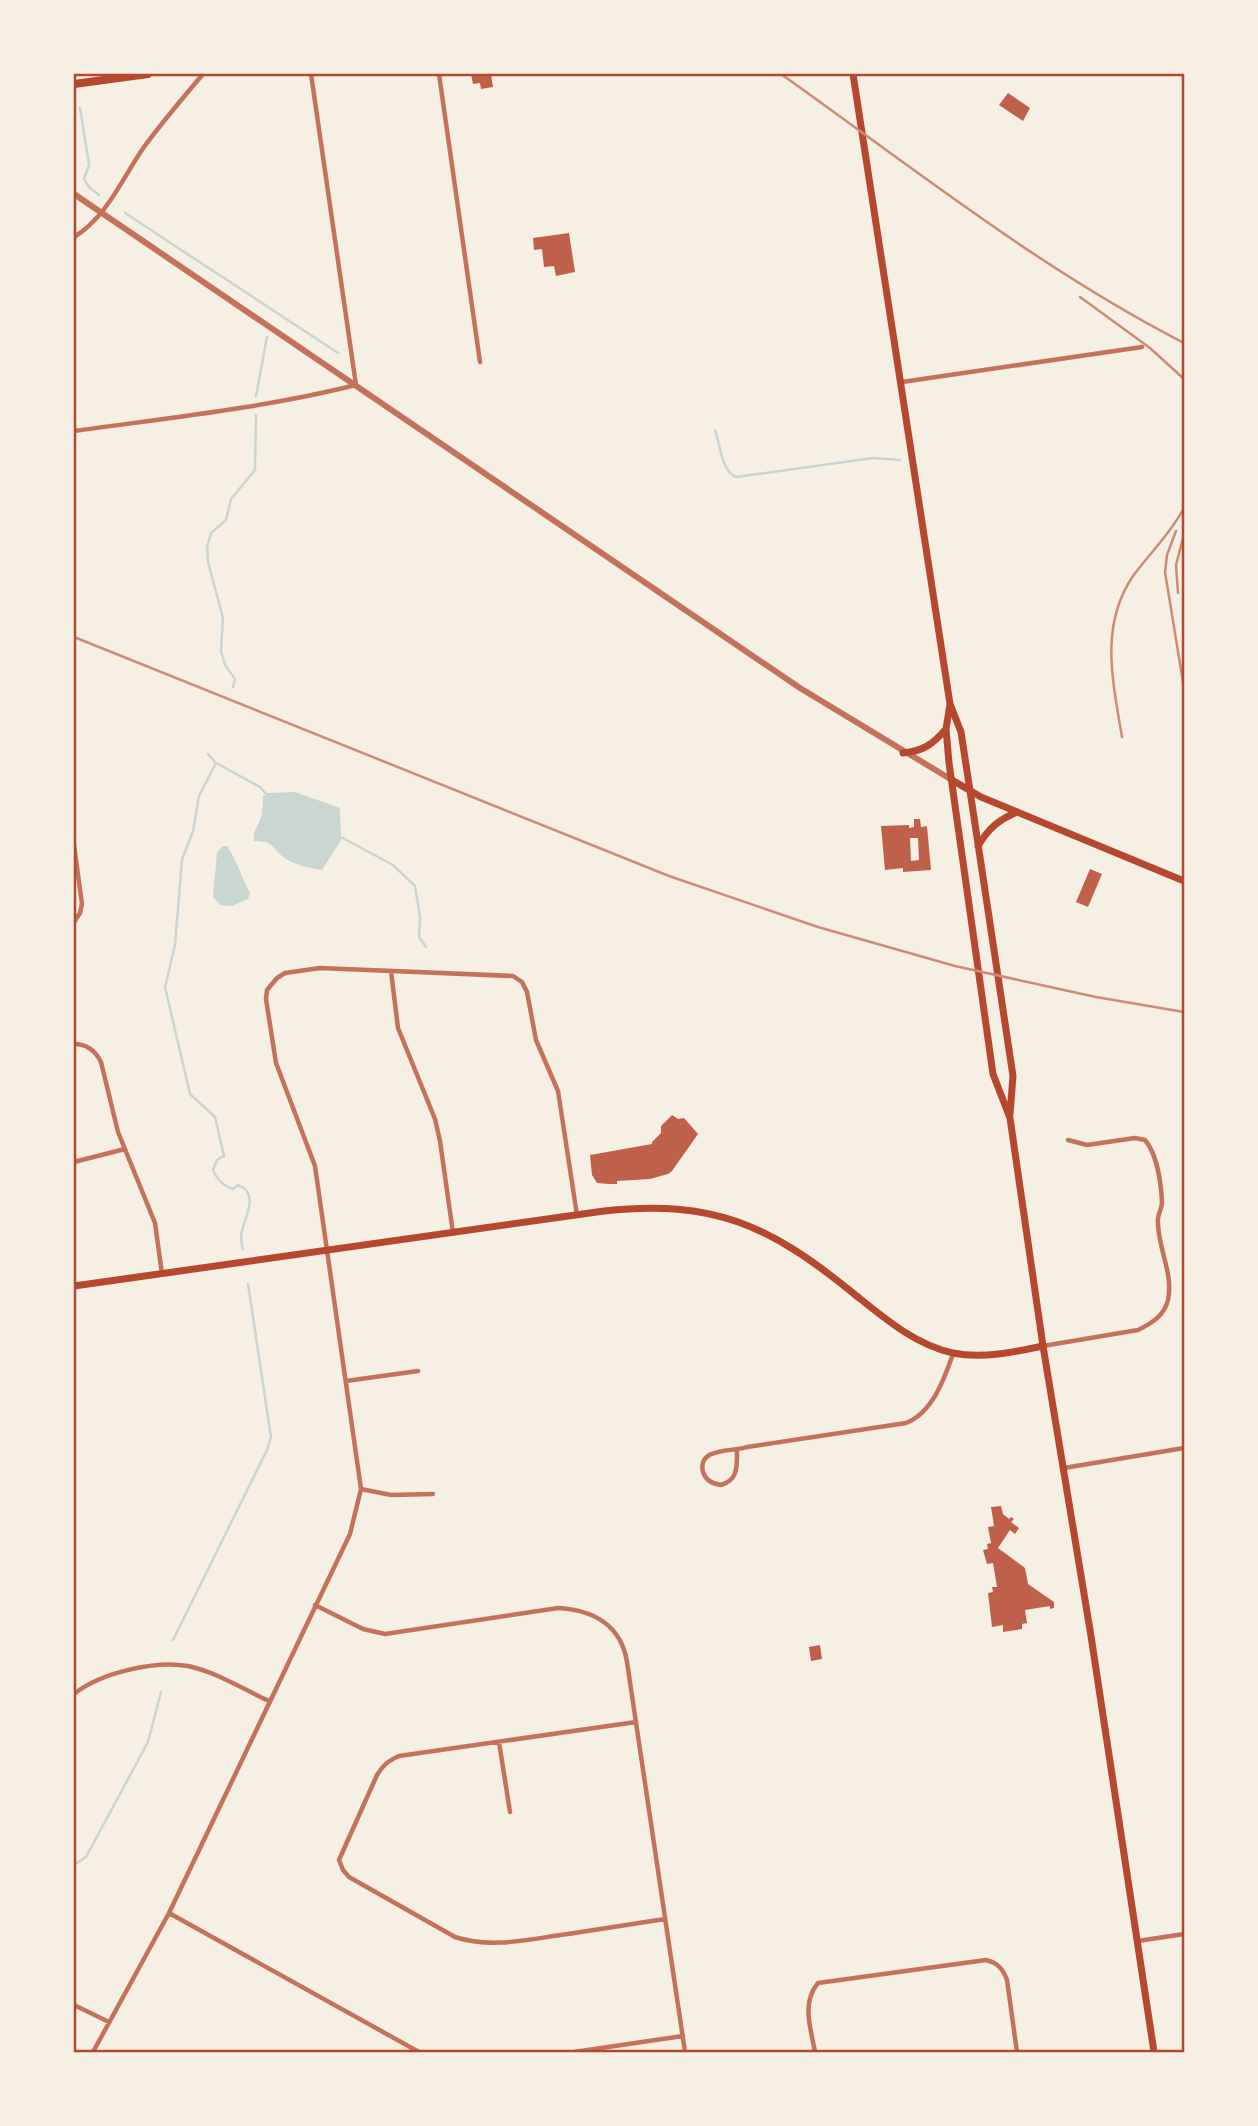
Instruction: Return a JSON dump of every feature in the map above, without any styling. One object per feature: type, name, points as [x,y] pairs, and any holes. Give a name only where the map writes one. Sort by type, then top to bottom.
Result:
[{"type":"main road","points":[[74,84],[148,74]]},
{"type":"main road","points":[[853,74],[950,705],[961,732],[1013,1076],[1010,1118],[1043,1346],[1095,1659],[1154,2053]]},
{"type":"main road","points":[[950,705],[946,729],[993,1074],[1010,1118]]},
{"type":"main road","points":[[903,752],[932,746],[946,729]]},
{"type":"main road","points":[[952,780],[1017,812],[1185,881]]},
{"type":"main road","points":[[978,846],[988,829],[1017,812]]},
{"type":"main road","points":[[74,1286],[577,1215],[635,1208],[677,1208],[715,1214],[776,1238],[796,1250],[901,1330],[926,1344],[954,1353],[983,1355],[1043,1346]]},
{"type":"street","points":[[74,237],[101,213],[150,138],[203,74]]},
{"type":"street","points":[[311,74],[356,385]]},
{"type":"street","points":[[439,74],[480,362]]},
{"type":"street","points":[[74,194],[795,684],[952,780]]},
{"type":"street","points":[[902,382],[1142,347]]},
{"type":"street","points":[[74,431],[314,395],[356,385]]},
{"type":"street","points":[[74,845],[82,904],[80,914],[74,922]]},
{"type":"street","points":[[93,2053],[169,1913],[350,1534],[360,1489],[315,1166],[276,1063],[266,999],[267,990],[276,978],[285,972],[320,968],[505,974],[522,982],[527,992],[537,1040],[558,1091],[577,1215]]},
{"type":"street","points":[[391,971],[398,1028],[435,1119],[453,1234]]},
{"type":"street","points":[[74,1044],[89,1047],[101,1062],[113,1117],[155,1223],[162,1273]]},
{"type":"street","points":[[1043,1346],[1138,1330],[1163,1313],[1168,1299],[1169,1283],[1158,1218],[1162,1205],[1152,1148],[1144,1140],[1135,1138],[1087,1145],[1068,1140]]},
{"type":"street","points":[[74,1162],[125,1149]]},
{"type":"street","points":[[737,1451],[737,1472],[732,1480],[721,1485],[708,1479],[703,1467],[709,1455],[718,1451],[737,1451],[747,1447],[906,1423],[916,1419],[922,1415],[940,1387],[954,1353]]},
{"type":"street","points":[[346,1381],[418,1371]]},
{"type":"street","points":[[1063,1468],[1185,1448]]},
{"type":"street","points":[[360,1489],[391,1494],[433,1494]]},
{"type":"street","points":[[316,1605],[363,1629],[385,1634],[558,1608],[577,1609],[595,1615],[620,1637],[626,1655],[685,2053]]},
{"type":"street","points":[[74,1694],[96,1680],[165,1665],[187,1666],[209,1673],[269,1700]]},
{"type":"street","points":[[636,1722],[399,1756],[383,1766],[339,1860],[349,1877],[455,1937],[468,1941],[513,1942],[665,1919]]},
{"type":"street","points":[[499,1742],[510,1812]]},
{"type":"street","points":[[169,1913],[419,2053]]},
{"type":"street","points":[[1138,1941],[1185,1934]]},
{"type":"street","points":[[815,2053],[808,2005],[812,1990],[818,1983],[986,1960],[995,1962],[1003,1969],[1007,1980],[1017,2053]]},
{"type":"street","points":[[74,2005],[109,2022]]},
{"type":"street","points":[[574,2053],[683,2036]]},
{"type":"shaded area","points":[[295,792],[340,808],[341,840],[322,870],[292,862],[268,843],[254,841],[254,833],[262,815],[263,796],[268,793]]},
{"type":"shaded area","points":[[227,846],[230,851],[250,893],[248,899],[232,906],[220,905],[213,897],[217,852]]},
{"type":"building","points":[[471,74],[491,74],[493,87],[481,89],[480,83],[473,84]]},
{"type":"building","points":[[1008,93],[1030,108],[1023,121],[999,105]]},
{"type":"building","points":[[569,233],[575,272],[556,276],[554,266],[544,267],[542,249],[534,250],[533,238]]},
{"type":"building","points":[[914,819],[920,819],[921,827],[927,826],[931,870],[885,870],[881,826],[914,827]],"holes":[[[910,838],[918,838],[919,860],[911,861]]]},
{"type":"building","points":[[1090,869],[1102,874],[1088,907],[1076,902]]},
{"type":"building","points":[[672,1115],[678,1119],[684,1118],[698,1134],[672,1171],[650,1179],[617,1181],[617,1184],[597,1183],[592,1175],[590,1155],[652,1144],[661,1133],[661,1126]]},
{"type":"building","points":[[1001,1506],[1003,1514],[1014,1519],[1011,1522],[1019,1528],[1015,1534],[1010,1530],[998,1548],[1025,1568],[1028,1584],[1054,1602],[1054,1608],[1050,1609],[1050,1606],[1025,1610],[1027,1623],[1022,1624],[1022,1629],[1003,1632],[1003,1625],[992,1627],[988,1593],[993,1592],[992,1587],[997,1587],[993,1563],[987,1564],[983,1550],[988,1549],[987,1544],[991,1543],[988,1527],[994,1526],[991,1507]]},
{"type":"building","points":[[820,1645],[822,1659],[811,1661],[809,1647]]},
{"type":"waterway","points":[[80,108],[89,165],[84,179],[99,195]]},
{"type":"waterway","points":[[125,213],[338,353]]},
{"type":"waterway","points":[[256,396],[267,337]]},
{"type":"waterway","points":[[233,687],[235,679],[225,665],[221,651],[223,618],[208,562],[207,547],[211,533],[226,520],[231,499],[255,470],[256,415]]},
{"type":"waterway","points":[[715,430],[725,464],[736,477],[873,458],[900,460]]},
{"type":"waterway","points":[[208,754],[216,763],[199,796],[193,831],[182,860],[175,945],[165,987],[190,1094],[215,1117],[224,1156],[217,1160],[213,1170],[224,1184],[233,1189],[238,1185],[249,1195],[249,1208],[241,1237],[243,1249]]},
{"type":"waterway","points":[[216,763],[260,787],[266,794]]},
{"type":"waterway","points":[[341,837],[393,865],[415,886],[420,917],[419,937],[426,947]]},
{"type":"waterway","points":[[173,1640],[271,1437],[248,1284]]},
{"type":"waterway","points":[[74,1865],[86,1857],[148,1742],[161,1692]]},
{"type":"railway","points":[[781,74],[1028,250],[1079,283],[1184,343]]},
{"type":"railway","points":[[1080,297],[1150,348],[1184,379]]},
{"type":"railway","points":[[1122,737],[1111,655],[1116,615],[1122,595],[1133,576],[1184,508]]},
{"type":"railway","points":[[1176,531],[1167,555],[1165,572],[1183,682]]},
{"type":"railway","points":[[1178,593],[1176,565],[1183,538]]},
{"type":"railway","points":[[74,637],[669,876],[818,927],[955,966],[1096,997],[1184,1012]]}]
